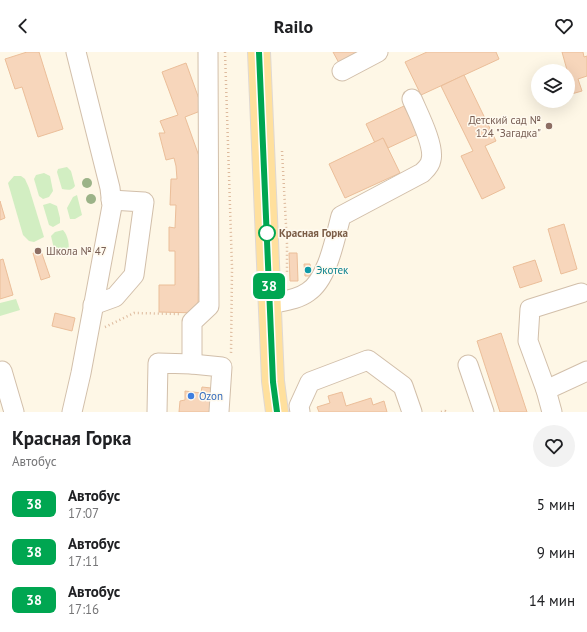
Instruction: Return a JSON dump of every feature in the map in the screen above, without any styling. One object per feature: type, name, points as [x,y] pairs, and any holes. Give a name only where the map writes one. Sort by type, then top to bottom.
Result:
[{"type":"main road","points":[[259,52],[273,382],[277,412]]},
{"type":"lane","points":[[72,412],[81,373],[112,206],[110,188],[76,52]]},
{"type":"lane","points":[[192,364],[192,322],[209,306],[208,52]]},
{"type":"lane","points":[[342,71],[378,52]]},
{"type":"lane","points":[[270,304],[294,299],[316,287],[329,260],[341,216],[422,173],[429,167],[432,159],[431,146],[412,100]]},
{"type":"lane","points":[[94,305],[115,297],[134,275],[144,202],[111,200]]},
{"type":"lane","points":[[552,412],[546,390],[528,341],[530,309],[581,293]]},
{"type":"lane","points":[[300,412],[299,406],[310,382],[368,360],[403,386],[412,412]]},
{"type":"lane","points":[[157,412],[158,363],[222,367],[219,412]]},
{"type":"lane","points":[[468,364],[484,412]]},
{"type":"lane","points":[[2,371],[14,412]]},
{"type":"lane","points":[[546,390],[587,371]]},
{"type":"path","points":[[225,52],[232,268],[231,357]]},
{"type":"path","points":[[88,336],[134,313],[200,315]]},
{"type":"path","points":[[441,412],[446,412]]},
{"type":"green space","points":[[67,167],[71,171],[75,186],[69,190],[62,189],[57,172],[58,169]]},
{"type":"green space","points":[[44,173],[50,176],[53,191],[49,197],[43,199],[39,196],[34,179],[36,175]]},
{"type":"green space","points":[[14,176],[21,176],[25,179],[44,237],[34,242],[29,241],[23,235],[8,183]]},
{"type":"green space","points":[[77,195],[82,215],[75,219],[70,219],[67,208],[73,197]]},
{"type":"green space","points":[[50,203],[57,206],[60,218],[60,223],[53,227],[49,225],[43,205]]},
{"type":"green space","points":[[63,230],[69,244],[69,250],[68,253],[59,256],[55,253],[51,236],[55,232]]},
{"type":"green space","points":[[16,299],[20,310],[0,316],[0,303]]},
{"type":"building","points":[[27,52],[39,52],[63,129],[38,137],[22,87],[15,89],[5,59]]},
{"type":"building","points":[[333,52],[361,52],[339,63]]},
{"type":"building","points":[[427,52],[496,52],[499,59],[421,95],[405,62]]},
{"type":"building","points":[[562,52],[583,52],[584,57],[587,56],[587,76],[578,79],[582,91],[575,93],[575,64],[565,64]]},
{"type":"building","points":[[186,63],[203,110],[185,117],[200,159],[198,313],[159,312],[159,285],[175,285],[175,251],[169,251],[169,227],[175,228],[176,205],[170,205],[171,179],[177,179],[174,158],[166,160],[159,133],[165,133],[160,121],[178,115],[162,72]]},
{"type":"building","points":[[464,75],[496,141],[485,146],[505,188],[482,199],[461,156],[473,151],[441,86]]},
{"type":"building","points":[[404,106],[418,134],[388,148],[383,138],[375,143],[366,124]]},
{"type":"building","points":[[383,138],[400,173],[345,198],[329,164]]},
{"type":"building","points":[[0,201],[5,218],[0,220]]},
{"type":"building","points":[[564,224],[577,269],[561,274],[548,229]]},
{"type":"building","points":[[41,251],[50,277],[41,280],[33,253]]},
{"type":"building","points":[[289,253],[297,253],[298,281],[290,281]]},
{"type":"building","points":[[3,259],[13,295],[0,299],[0,260]]},
{"type":"building","points":[[535,260],[542,281],[520,288],[513,267]]},
{"type":"building","name":"Экотек","points":[[304,264],[310,264],[311,276],[305,276]]},
{"type":"building","points":[[55,313],[75,318],[72,331],[52,326]]},
{"type":"building","points":[[501,333],[527,412],[500,412],[477,341]]},
{"type":"building","points":[[202,387],[211,388],[210,412],[179,412],[180,401],[185,400],[185,391],[201,393]]},
{"type":"building","points":[[342,392],[346,406],[371,398],[373,405],[384,401],[387,412],[319,412],[317,407],[330,403],[328,396]]},
{"type":"bus line","name":"38","points":[[259,52],[273,382],[277,412]]},
{"type":"place","name":"Детский сад № 124 \"Загадка\"","points":[[549,126]]},
{"type":"place","name":"Красная Горка","points":[[267,233]]},
{"type":"place","name":"Школа № 47","points":[[38,251]]},
{"type":"place","name":"Экотек","points":[[308,270]]},
{"type":"place","name":"Ozon","points":[[191,396]]}]
